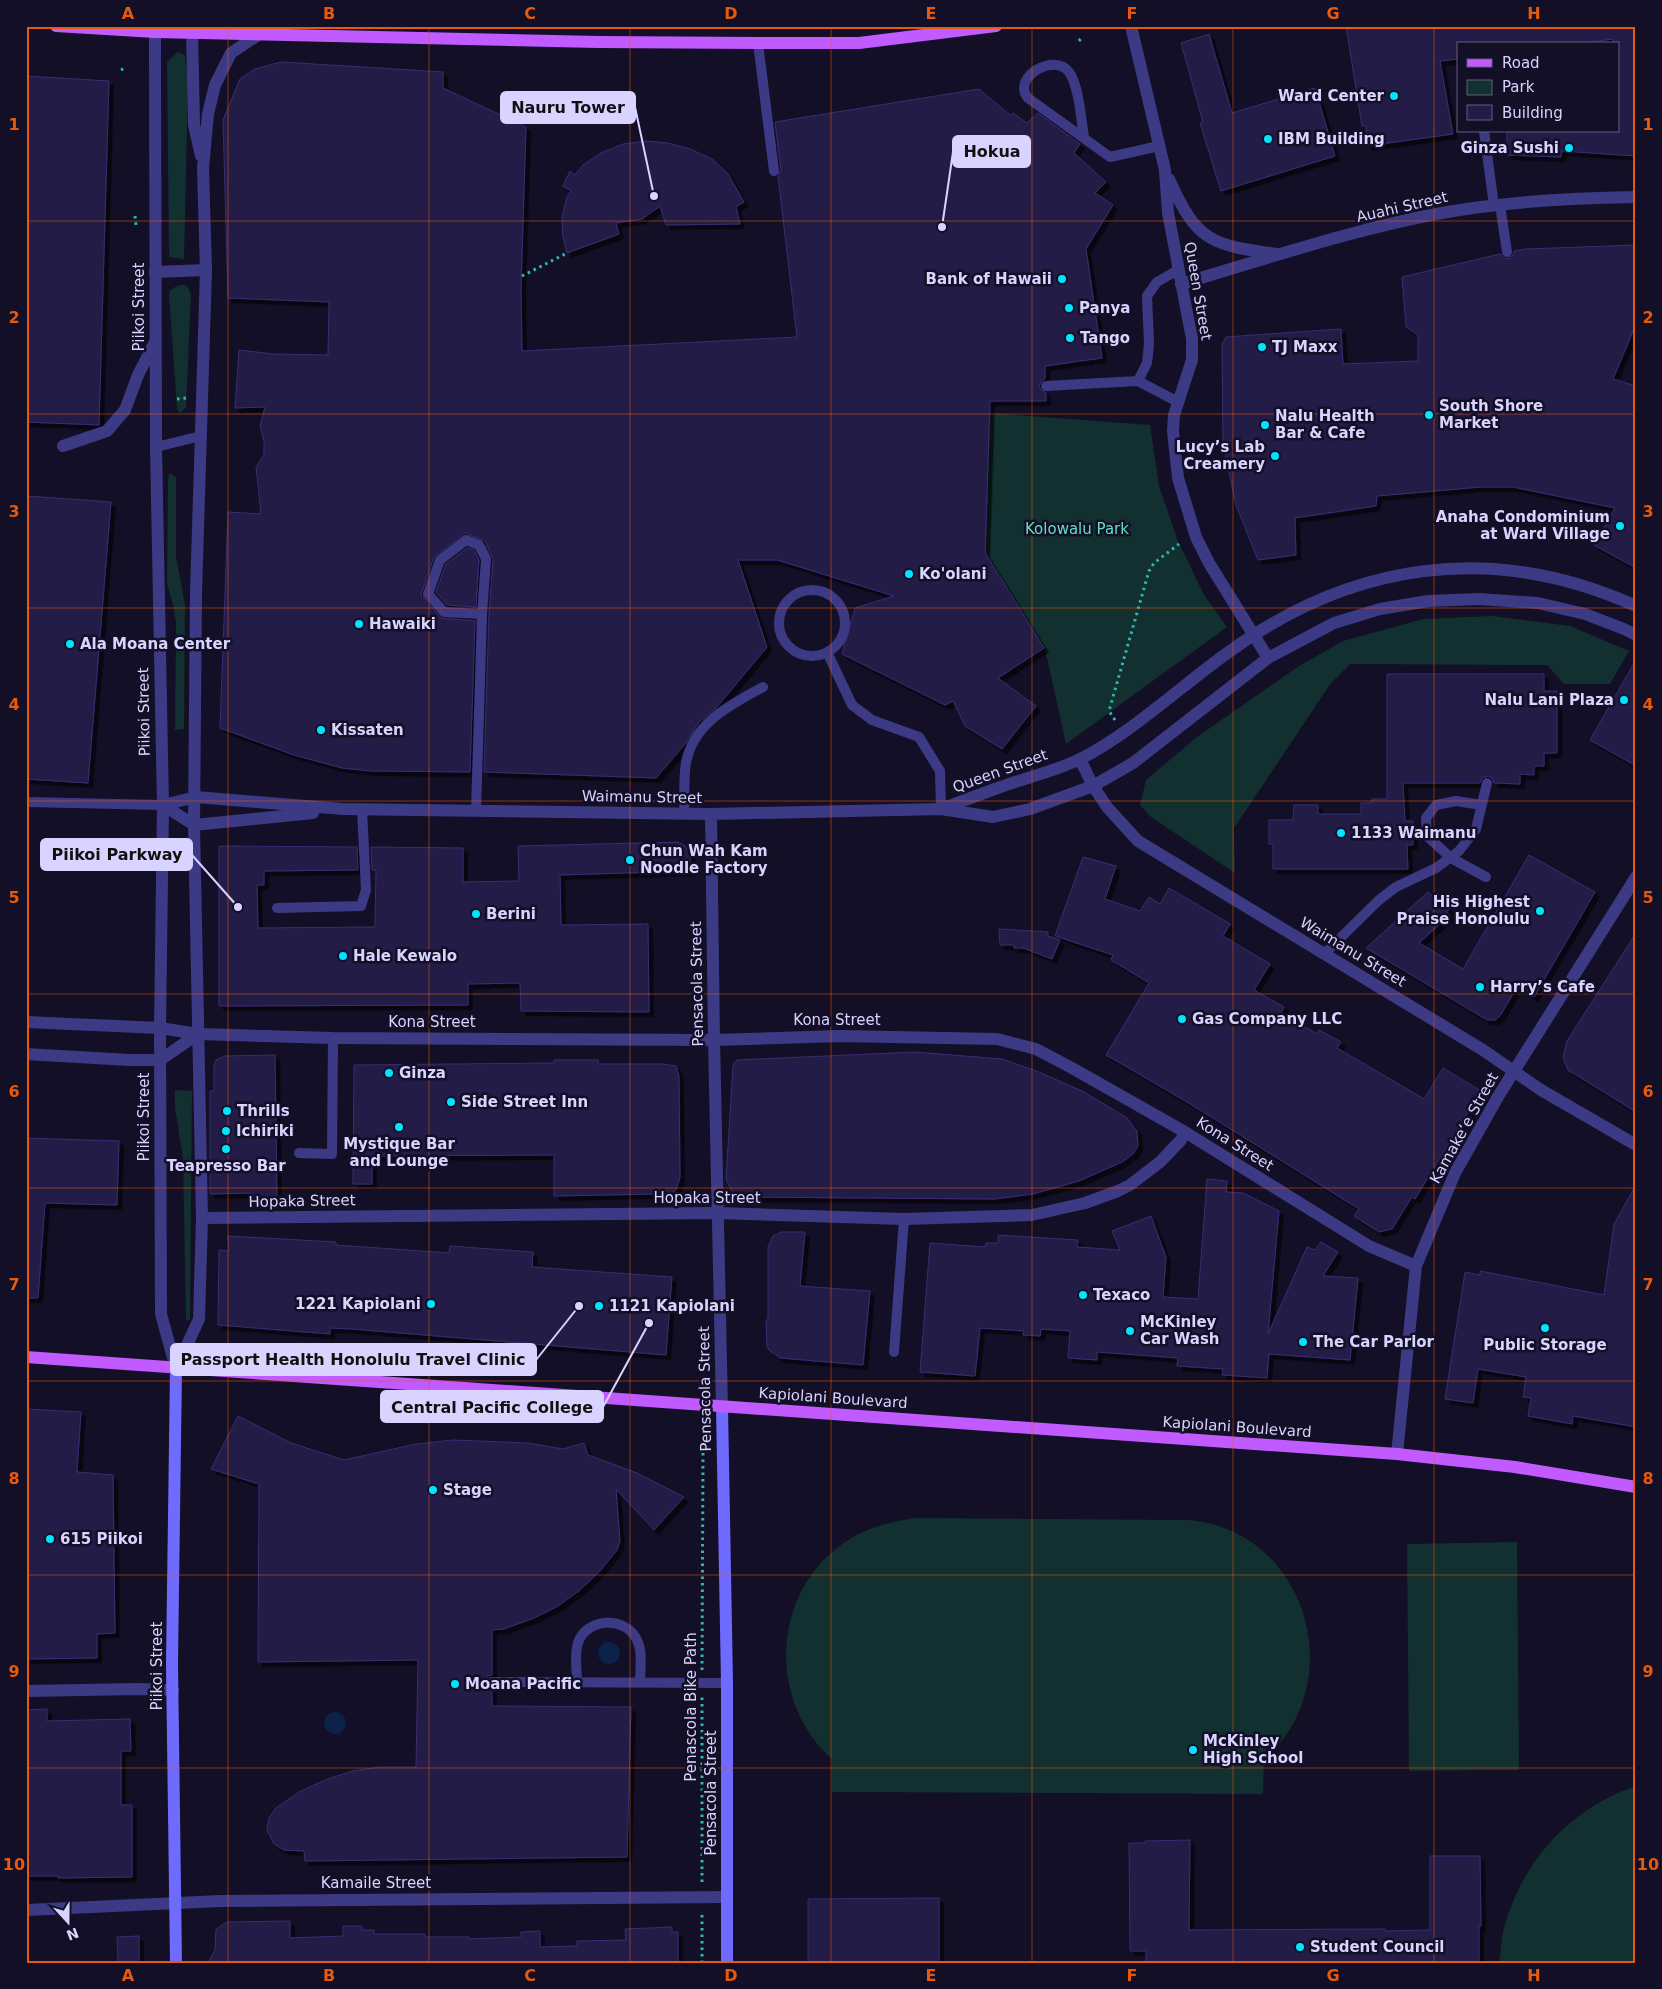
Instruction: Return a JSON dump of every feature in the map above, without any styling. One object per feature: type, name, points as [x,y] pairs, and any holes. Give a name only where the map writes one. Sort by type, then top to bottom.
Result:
[{"type":"main road","points":[[56,26],[598,42],[758,43],[859,42],[996,26]]},
{"type":"main road","name":"Kapiolani Boulevard","points":[[26,1357],[1397,1454],[1515,1467],[1636,1487]]},
{"type":"main road","name":"Piikoi Street","points":[[176,1368],[173,1690],[176,1963]]},
{"type":"main road","name":"Pensacola Street","points":[[722,1407],[727,1683],[726,1963]]},
{"type":"street","name":"Queen Street","points":[[1131,26],[1165,170],[1168,213],[1192,338],[1192,360],[1174,415],[1173,431],[1178,478],[1184,503],[1196,537],[1209,563],[1268,658]]},
{"type":"street","name":"Piikoi Street","points":[[158,29],[155,272],[162,805],[160,1028],[162,1314],[176,1368]]},
{"type":"street","name":"Piikoi Street","points":[[188,29],[194,125],[203,168]]},
{"type":"street","name":"Piikoi Street","points":[[176,1368],[199,1319],[202,1218],[194,825],[196,797],[196,593],[206,270],[203,168],[208,114],[215,85],[231,53],[261,33]]},
{"type":"street","points":[[1165,170],[1186,214],[1200,230],[1213,240],[1235,248],[1282,255]]},
{"type":"street","name":"Auahi Street","points":[[1181,284],[1398,222],[1448,212],[1497,205],[1590,198],[1636,197]]},
{"type":"street","points":[[155,272],[206,270]]},
{"type":"street","points":[[63,446],[106,431],[113,424],[125,410],[138,375],[156,340]]},
{"type":"street","name":"Queen Street","points":[[941,809],[1080,759],[1122,733],[1253,634],[1322,597],[1376,580],[1429,570],[1487,567],[1541,574],[1584,585],[1636,606]]},
{"type":"street","name":"Queen Street","points":[[941,809],[993,816],[1030,809],[1094,786],[1133,763],[1268,658],[1334,623],[1380,609],[1428,601],[1479,599],[1538,604],[1585,614],[1636,635]]},
{"type":"street","name":"Waimanu Street","points":[[1080,759],[1107,807],[1138,841],[1515,1071],[1541,1090],[1636,1145]]},
{"type":"street","name":"Waimanu Street","points":[[162,805],[196,797],[343,809],[476,812],[711,814],[941,809]]},
{"type":"street","points":[[162,805],[194,825]]},
{"type":"street","name":"Waimanu Street","points":[[194,825],[343,809]]},
{"type":"street","name":"Pensacola Street","points":[[711,814],[722,1407]]},
{"type":"street","name":"Kamakeʻe Street","points":[[1397,1454],[1416,1266],[1455,1172],[1515,1071],[1635,880]]},
{"type":"street","name":"Kona Street","points":[[26,1022],[160,1028],[198,1034],[333,1038],[714,1040],[840,1036],[997,1039],[1036,1050],[1185,1132],[1369,1246],[1416,1266]]},
{"type":"street","points":[[26,1054],[160,1060],[198,1034]]},
{"type":"street","name":"Hopaka Street","points":[[202,1218],[717,1213],[904,1219],[1032,1215],[1085,1203],[1118,1191],[1139,1179],[1172,1150],[1185,1132]]},
{"type":"street","points":[[26,1691],[173,1690]]},
{"type":"street","name":"Kamaile Street","points":[[26,1910],[221,1901],[727,1897]]},
{"type":"lane","points":[[758,43],[774,171]]},
{"type":"lane","points":[[1084,137],[1076,91],[1069,71],[1063,66],[1054,65],[1034,71],[1024,86],[1024,93],[1028,98],[1110,157],[1159,146]]},
{"type":"lane","points":[[1484,132],[1507,252]]},
{"type":"lane","points":[[1138,381],[1146,363],[1149,344],[1147,296],[1157,282],[1178,270]]},
{"type":"lane","points":[[1046,386],[1138,381],[1178,402]]},
{"type":"lane","points":[[156,448],[201,436]]},
{"type":"lane","points":[[476,812],[482,614],[486,559],[479,546],[466,540],[440,560],[428,594],[444,612],[482,614]]},
{"type":"lane","points":[[815,589],[826,592],[835,598],[841,607],[845,627],[836,646],[827,652],[816,656],[794,651],[786,644],[780,634],[778,623],[780,612],[785,602],[793,594],[815,589]]},
{"type":"lane","points":[[827,652],[852,704],[872,720],[919,737],[940,771],[941,809]]},
{"type":"lane","points":[[684,814],[686,763],[696,735],[723,709],[763,687]]},
{"type":"lane","points":[[1324,954],[1379,900],[1396,887],[1436,868],[1459,851],[1476,829],[1487,783]]},
{"type":"lane","points":[[1482,805],[1456,801],[1436,805],[1426,818],[1427,836],[1451,858],[1486,877]]},
{"type":"lane","points":[[29,803],[162,805]]},
{"type":"lane","points":[[277,908],[361,906],[366,890],[362,810]]},
{"type":"lane","points":[[299,1153],[332,1154],[333,1038]]},
{"type":"lane","points":[[894,1352],[904,1219]]},
{"type":"lane","points":[[577,1682],[576,1653],[578,1642],[584,1633],[592,1627],[612,1622],[622,1625],[631,1631],[637,1640],[640,1650],[640,1683]]},
{"type":"lane","points":[[492,1682],[727,1683]]},
{"type":"path","points":[[1079,41],[1082,37]]},
{"type":"path","points":[[121,70],[126,67]]},
{"type":"path","points":[[135,216],[136,226]]},
{"type":"path","points":[[522,276],[567,254]]},
{"type":"path","points":[[177,399],[186,398]]},
{"type":"path","points":[[1122,733],[1109,711],[1146,579],[1154,563],[1168,550],[1179,544]]},
{"type":"path","name":"Penascola Bike Path","points":[[702,1963],[703,1452]]},
{"type":"green space","points":[[178,52],[185,55],[188,84],[184,259],[169,257],[167,62]]},
{"type":"green space","points":[[182,285],[187,286],[191,294],[186,407],[180,413],[177,409],[169,295],[170,290]]},
{"type":"green space","name":"Kolowalu Park","points":[[990,413],[1150,425],[1159,486],[1178,541],[1204,595],[1227,627],[1066,744],[1045,649],[985,553]]},
{"type":"green space","points":[[170,473],[176,477],[176,556],[185,605],[184,729],[175,730],[176,623],[167,584],[168,477]]},
{"type":"green space","points":[[1492,616],[1570,626],[1629,651],[1610,684],[1564,684],[1547,665],[1350,664],[1331,683],[1234,828],[1235,873],[1151,817],[1140,805],[1146,780],[1197,737],[1299,666],[1343,641],[1423,619]]},
{"type":"green space","points":[[175,1090],[192,1091],[190,1319],[186,1321],[183,1158],[175,1108]]},
{"type":"green space","points":[[916,1518],[1189,1520],[1230,1530],[1263,1551],[1288,1580],[1304,1615],[1310,1653],[1306,1692],[1291,1728],[1264,1760],[1263,1794],[832,1792],[832,1759],[811,1736],[797,1709],[788,1680],[786,1650],[791,1620],[801,1592],[818,1566],[841,1545],[858,1534],[877,1527]]},
{"type":"green space","points":[[1517,1542],[1519,1770],[1409,1771],[1407,1544]]},
{"type":"green space","points":[[1636,1786],[1636,1963],[1499,1963],[1503,1932],[1511,1907],[1535,1862],[1569,1824],[1589,1809],[1612,1796]]},
{"type":"water","points":[[609,1642],[617,1645],[620,1653],[617,1661],[609,1664],[601,1661],[598,1653],[601,1645]]},
{"type":"water","points":[[335,1712],[343,1715],[346,1723],[343,1731],[335,1734],[327,1731],[324,1723],[327,1715]]},
{"type":"building","name":"Ward Center","points":[[1346,26],[1636,26],[1636,156],[1562,151],[1561,157],[1507,155],[1507,132],[1620,132],[1620,42],[1612,42],[1613,39],[1591,42],[1457,42],[1457,59],[1440,61],[1453,134],[1367,146],[1366,126],[1362,126]]},
{"type":"building","name":"IBM Building","points":[[1209,34],[1232,113],[1315,88],[1335,156],[1221,191],[1200,123],[1203,122],[1181,43]]},
{"type":"building","points":[[281,62],[443,72],[443,88],[526,127],[521,288],[522,351],[797,337],[778,176],[781,170],[775,122],[979,89],[1010,115],[1013,113],[1027,123],[1038,113],[1080,144],[1074,153],[1106,182],[1095,193],[1113,205],[1086,249],[1102,358],[1045,366],[1045,379],[1039,386],[1046,393],[1046,401],[990,401],[985,553],[1044,648],[998,678],[1036,706],[1002,749],[965,726],[953,701],[945,705],[842,654],[855,608],[894,596],[777,560],[738,560],[767,647],[716,708],[699,722],[685,744],[656,778],[484,772],[489,614],[493,559],[485,541],[465,533],[434,557],[421,595],[441,618],[475,621],[470,772],[371,771],[342,768],[294,755],[220,728],[228,512],[261,514],[256,467],[264,455],[264,441],[260,426],[265,407],[235,408],[239,350],[273,354],[328,355],[329,302],[228,298],[223,120],[240,79],[255,69]]},
{"type":"building","points":[[26,76],[109,81],[99,425],[26,422]]},
{"type":"building","points":[[646,141],[668,143],[690,149],[712,159],[728,174],[744,202],[736,207],[740,224],[666,225],[660,206],[642,219],[616,223],[619,234],[567,253],[563,237],[562,217],[567,197],[571,191],[563,186],[570,171],[575,175],[583,165],[601,153],[623,144]]},
{"type":"building","name":"South Shore Market","points":[[1636,245],[1636,324],[1613,379],[1636,386],[1636,568],[1594,545],[1615,508],[1513,487],[1481,487],[1377,496],[1376,506],[1295,518],[1296,555],[1258,560],[1236,505],[1223,444],[1222,344],[1226,337],[1341,329],[1343,364],[1418,361],[1418,335],[1406,327],[1402,277],[1500,254],[1508,259],[1513,255],[1514,251],[1526,249]]},
{"type":"building","points":[[26,496],[111,502],[88,783],[26,779]]},
{"type":"building","points":[[467,548],[474,550],[479,560],[476,607],[447,605],[436,592],[446,564]]},
{"type":"building","name":"Nalu Lani Plaza","points":[[1636,660],[1636,766],[1590,740]]},
{"type":"building","points":[[1387,674],[1544,674],[1544,691],[1557,691],[1557,753],[1544,753],[1544,766],[1534,766],[1534,775],[1520,774],[1520,784],[1494,783],[1492,778],[1488,776],[1482,778],[1480,783],[1403,783],[1405,821],[1413,821],[1413,845],[1407,845],[1408,869],[1273,869],[1273,844],[1269,844],[1269,820],[1293,820],[1294,805],[1318,805],[1318,814],[1361,814],[1361,803],[1371,803],[1372,799],[1387,799]]},
{"type":"building","points":[[678,842],[685,846],[690,853],[691,871],[560,875],[561,925],[648,924],[649,1012],[521,1011],[520,983],[468,984],[468,1005],[219,1006],[219,846],[357,847],[358,870],[264,871],[264,885],[257,885],[258,928],[375,927],[376,870],[372,870],[371,847],[463,848],[463,882],[519,881],[518,846]]},
{"type":"building","points":[[1529,855],[1595,892],[1534,997],[1517,987],[1500,1016],[1495,1020],[1487,1020],[1366,948],[1428,892],[1450,909],[1446,912],[1450,915],[1419,943],[1463,969]]},
{"type":"building","points":[[1083,857],[1116,866],[1105,899],[1140,911],[1149,897],[1160,904],[1169,888],[1230,924],[1223,936],[1270,964],[1254,990],[1284,1007],[1281,1013],[1317,1034],[1319,1030],[1341,1042],[1337,1048],[1424,1099],[1443,1068],[1481,1091],[1415,1199],[1412,1197],[1392,1229],[1379,1232],[1354,1216],[1359,1209],[1187,1102],[1106,1055],[1149,983],[1111,960],[1113,955],[1055,936]]},
{"type":"building","points":[[999,929],[1048,932],[1048,936],[1060,940],[1052,959],[1023,948],[1014,948],[1014,945],[1000,945]]},
{"type":"building","points":[[1636,933],[1636,1112],[1568,1070],[1563,1058],[1567,1041]]},
{"type":"building","points":[[915,1052],[1002,1059],[1039,1072],[1084,1092],[1127,1118],[1137,1131],[1138,1146],[1133,1154],[1122,1162],[1079,1181],[1033,1194],[995,1199],[738,1197],[732,1192],[726,1179],[733,1065],[737,1060]]},
{"type":"building","points":[[275,1055],[277,1202],[252,1202],[252,1193],[210,1194],[210,1091],[214,1091],[214,1065],[216,1060],[225,1056]]},
{"type":"building","points":[[554,1060],[598,1060],[598,1064],[663,1064],[676,1066],[679,1076],[680,1177],[676,1190],[669,1194],[554,1196],[554,1155],[372,1156],[372,1184],[353,1184],[354,1065],[554,1063]]},
{"type":"building","points":[[26,1138],[119,1141],[117,1205],[45,1203],[38,1298],[26,1298]]},
{"type":"building","points":[[1207,1179],[1227,1181],[1226,1192],[1243,1193],[1279,1211],[1268,1334],[1307,1247],[1315,1250],[1321,1242],[1338,1252],[1323,1276],[1358,1278],[1350,1360],[1269,1354],[1267,1378],[1222,1375],[1223,1369],[1177,1366],[1178,1358],[1097,1352],[1097,1360],[1068,1358],[1070,1331],[1041,1329],[1040,1336],[1023,1335],[1024,1331],[980,1328],[975,1376],[920,1372],[930,1243],[985,1247],[986,1243],[998,1243],[998,1235],[1078,1240],[1077,1247],[1120,1250],[1112,1231],[1151,1216],[1166,1257],[1163,1297],[1198,1299]]},
{"type":"building","name":"Public Storage","points":[[1636,1185],[1636,1427],[1573,1416],[1572,1424],[1528,1416],[1531,1398],[1523,1397],[1526,1377],[1478,1369],[1473,1403],[1445,1399],[1465,1272],[1480,1275],[1480,1271],[1604,1295],[1614,1224]]},
{"type":"building","points":[[782,1232],[805,1232],[800,1286],[870,1291],[863,1365],[780,1358],[769,1350],[767,1346],[766,1320],[768,1320],[768,1247],[773,1236]]},
{"type":"building","points":[[228,1236],[336,1242],[336,1245],[449,1253],[450,1246],[533,1252],[532,1267],[672,1277],[666,1355],[352,1329],[330,1328],[330,1334],[218,1325],[219,1250],[229,1251]]},
{"type":"building","points":[[26,1409],[81,1412],[77,1472],[113,1475],[115,1633],[97,1634],[97,1658],[26,1659]]},
{"type":"building","name":"Moana Pacific","points":[[238,1416],[291,1443],[344,1460],[416,1444],[453,1440],[528,1443],[563,1449],[584,1443],[588,1455],[637,1473],[684,1497],[654,1530],[616,1489],[620,1541],[617,1550],[600,1571],[580,1590],[558,1606],[534,1618],[504,1629],[492,1630],[492,1675],[488,1676],[485,1681],[486,1686],[492,1689],[492,1706],[631,1707],[627,1857],[305,1861],[304,1851],[284,1850],[274,1844],[267,1830],[269,1818],[276,1808],[299,1792],[325,1780],[352,1771],[380,1767],[416,1767],[418,1660],[258,1662],[259,1484],[211,1469]]},
{"type":"building","points":[[47,1709],[47,1721],[130,1719],[131,1751],[121,1751],[121,1805],[132,1805],[132,1877],[58,1878],[58,1876],[26,1876],[26,1710]]},
{"type":"building","points":[[1190,1840],[1189,1930],[1430,1930],[1430,1856],[1480,1856],[1481,1926],[1479,1926],[1479,1963],[1146,1963],[1146,1951],[1130,1951],[1129,1843]]},
{"type":"building","points":[[939,1898],[939,1963],[808,1963],[808,1899]]},
{"type":"building","points":[[290,1921],[290,1938],[343,1936],[343,1926],[362,1926],[362,1930],[374,1930],[374,1934],[425,1934],[425,1937],[469,1937],[469,1939],[521,1937],[521,1932],[540,1931],[540,1947],[577,1946],[577,1941],[626,1940],[625,1929],[672,1927],[672,1932],[678,1932],[678,1963],[208,1963],[215,1950],[216,1929],[227,1922]]},
{"type":"building","points":[[139,1936],[139,1963],[118,1963],[117,1937]]},
{"type":"place","name":"Ward Center","points":[[1394,96]]},
{"type":"place","name":"IBM Building","points":[[1268,139]]},
{"type":"place","name":"Ginza Sushi","points":[[1569,148]]},
{"type":"place","name":"Nauru Tower","points":[[654,196]]},
{"type":"place","name":"Hokua","points":[[942,227]]},
{"type":"place","name":"Bank of Hawaii","points":[[1062,279]]},
{"type":"place","name":"Panya","points":[[1069,308]]},
{"type":"place","name":"Tango","points":[[1070,338]]},
{"type":"place","name":"TJ Maxx","points":[[1262,347]]},
{"type":"place","name":"South Shore Market","points":[[1429,415]]},
{"type":"place","name":"Nalu Health Bar & Cafe","points":[[1265,425]]},
{"type":"place","name":"Lucy’s Lab Creamery","points":[[1275,456]]},
{"type":"place","name":"Anaha Condominium at Ward Village","points":[[1620,526]]},
{"type":"place","name":"Ko'olani","points":[[909,574]]},
{"type":"place","name":"Hawaiki","points":[[359,624]]},
{"type":"place","name":"Ala Moana Center","points":[[70,644]]},
{"type":"place","name":"Nalu Lani Plaza","points":[[1624,700]]},
{"type":"place","name":"Kissaten","points":[[321,730]]},
{"type":"place","name":"1133 Waimanu","points":[[1341,833]]},
{"type":"place","name":"Chun Wah Kam Noodle Factory","points":[[630,860]]},
{"type":"place","name":"Piikoi Parkway","points":[[238,907]]},
{"type":"place","name":"His Highest Praise Honolulu","points":[[1540,911]]},
{"type":"place","name":"Berini","points":[[476,914]]},
{"type":"place","name":"Hale Kewalo","points":[[343,956]]},
{"type":"place","name":"Harry’s Cafe","points":[[1480,987]]},
{"type":"place","name":"Gas Company LLC","points":[[1182,1019]]},
{"type":"place","name":"Ginza","points":[[389,1073]]},
{"type":"place","name":"Side Street Inn","points":[[451,1102]]},
{"type":"place","name":"Thrills","points":[[227,1111]]},
{"type":"place","name":"Mystique Bar and Lounge","points":[[399,1127]]},
{"type":"place","name":"Ichiriki","points":[[226,1131]]},
{"type":"place","name":"Teapresso Bar","points":[[226,1149]]},
{"type":"place","name":"Texaco","points":[[1083,1295]]},
{"type":"place","name":"1221 Kapiolani","points":[[431,1304]]},
{"type":"place","name":"Passport Health Honolulu Travel Clinic","points":[[579,1306]]},
{"type":"place","name":"1121 Kapiolani","points":[[599,1306]]},
{"type":"place","name":"Central Pacific College","points":[[649,1323]]},
{"type":"place","name":"Public Storage","points":[[1545,1328]]},
{"type":"place","name":"McKinley Car Wash","points":[[1130,1331]]},
{"type":"place","name":"The Car Parlor","points":[[1303,1342]]},
{"type":"place","name":"Stage","points":[[433,1490]]},
{"type":"place","name":"615 Piikoi","points":[[50,1539]]},
{"type":"place","name":"Moana Pacific","points":[[455,1684]]},
{"type":"place","name":"McKinley High School","points":[[1193,1750]]},
{"type":"place","name":"Student Council","points":[[1300,1947]]}]
